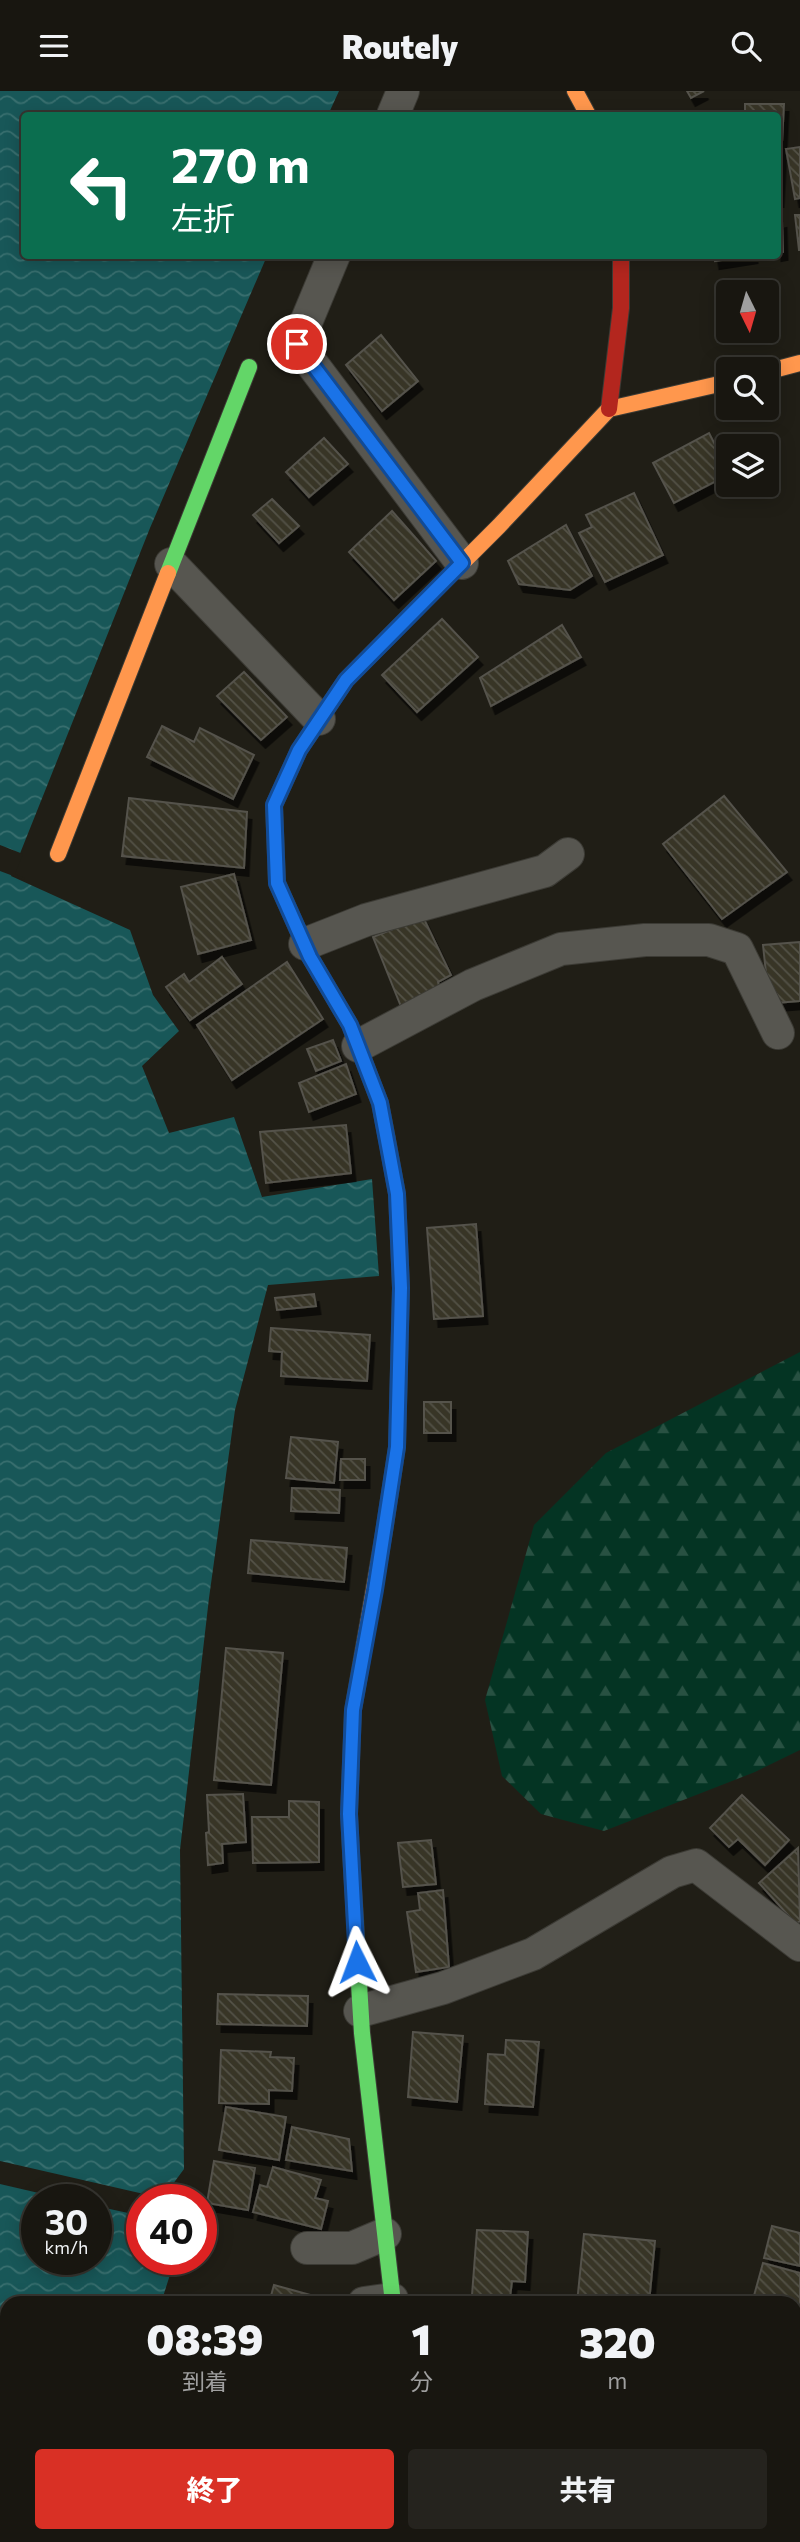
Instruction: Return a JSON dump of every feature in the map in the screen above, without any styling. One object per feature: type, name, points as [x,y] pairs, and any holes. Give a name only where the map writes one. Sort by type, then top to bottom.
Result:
[{"type":"street","points":[[394,112],[404,91]]},
{"type":"street","points":[[575,91],[586,112]]},
{"type":"street","points":[[332,259],[297,344],[462,563]]},
{"type":"street","points":[[609,409],[621,308],[621,259]]},
{"type":"street","points":[[779,369],[800,363]]},
{"type":"street","points":[[58,854],[249,367]]},
{"type":"street","points":[[383,2296],[385,2234],[360,2011],[349,1814],[353,1710],[397,1447],[401,1288],[397,1194],[380,1103],[350,1025],[304,944],[277,883],[274,805],[299,750],[346,680],[609,409],[716,385]]},
{"type":"street","points":[[171,564],[319,719]]},
{"type":"street","points":[[304,944],[366,920],[545,871],[568,854]]},
{"type":"street","points":[[358,1046],[473,985],[561,949],[645,940],[709,940],[737,949],[778,1033]]},
{"type":"street","points":[[360,2011],[443,1988],[533,1954],[672,1872],[696,1865],[800,1945]]},
{"type":"street","points":[[307,2248],[352,2248],[385,2234]]},
{"type":"green space","points":[[800,1352],[800,1750],[755,1772],[604,1831],[541,1814],[502,1776],[485,1700],[534,1525],[606,1453]]},
{"type":"water","points":[[0,91],[339,91],[329,112],[21,112],[21,259],[266,259],[150,528],[11,876],[130,930],[153,995],[179,1031],[142,1066],[169,1133],[234,1117],[262,1197],[372,1179],[379,1276],[268,1285],[235,1410],[209,1598],[180,1850],[184,2169],[173,2184],[126,2184],[126,2275],[170,2275],[163,2296],[0,2296]]},
{"type":"pier","points":[[0,845],[23,854],[15,874],[25,878],[24,880],[0,871]]},
{"type":"pier","points":[[0,2161],[100,2184],[21,2184],[21,2189],[0,2184]]},
{"type":"pier","points":[[112,2187],[126,2190],[126,2213],[112,2209]]},
{"type":"building","points":[[687,91],[704,91],[691,98]]},
{"type":"building","points":[[745,104],[784,104],[781,161],[781,112],[745,112]]},
{"type":"building","points":[[800,147],[800,198],[795,199],[786,149]]},
{"type":"building","points":[[795,215],[800,215],[800,250],[799,250]]},
{"type":"building","points":[[781,220],[783,252],[781,252]]},
{"type":"building","points":[[381,335],[418,381],[382,411],[346,365]]},
{"type":"building","points":[[709,433],[716,447],[716,481],[674,503],[653,463]]},
{"type":"building","points":[[324,438],[348,464],[309,497],[286,472]]},
{"type":"building","points":[[634,493],[663,555],[605,582],[579,533],[592,527],[586,515]]},
{"type":"building","points":[[272,499],[299,526],[279,543],[253,515]]},
{"type":"building","points":[[392,511],[436,561],[394,600],[349,552]]},
{"type":"building","points":[[566,525],[592,576],[570,590],[519,584],[508,561]]},
{"type":"building","points":[[442,619],[478,657],[417,712],[382,675]]},
{"type":"building","points":[[562,625],[581,657],[491,706],[480,678]]},
{"type":"building","points":[[244,672],[287,717],[261,740],[217,696]]},
{"type":"building","points":[[162,726],[194,742],[200,728],[254,755],[233,799],[147,757]]},
{"type":"building","points":[[724,796],[787,872],[722,919],[663,844]]},
{"type":"building","points":[[129,798],[247,812],[244,868],[122,856]]},
{"type":"building","points":[[234,874],[251,940],[198,954],[181,887]]},
{"type":"building","points":[[423,917],[451,975],[438,982],[441,994],[402,1009],[373,937]]},
{"type":"building","points":[[800,942],[800,1001],[776,1003],[768,992],[763,945]]},
{"type":"building","points":[[222,957],[242,984],[190,1020],[166,987],[184,974],[189,982]]},
{"type":"building","points":[[287,962],[323,1019],[232,1080],[197,1025]]},
{"type":"building","points":[[333,1040],[341,1061],[316,1071],[307,1049]]},
{"type":"building","points":[[346,1064],[356,1094],[309,1112],[299,1083]]},
{"type":"building","points":[[346,1125],[351,1173],[266,1183],[260,1132]]},
{"type":"building","points":[[476,1224],[483,1316],[434,1319],[427,1228]]},
{"type":"building","points":[[314,1294],[316,1306],[277,1310],[275,1298]]},
{"type":"building","points":[[271,1328],[370,1335],[367,1381],[281,1376],[282,1352],[269,1351]]},
{"type":"building","points":[[424,1402],[451,1402],[451,1433],[424,1433]]},
{"type":"building","points":[[291,1437],[338,1442],[334,1483],[286,1478]]},
{"type":"building","points":[[341,1459],[365,1459],[365,1480],[340,1480]]},
{"type":"building","points":[[292,1488],[340,1490],[339,1513],[291,1511]]},
{"type":"building","points":[[251,1540],[347,1548],[344,1582],[248,1573]]},
{"type":"building","points":[[226,1648],[283,1653],[271,1785],[214,1780]]},
{"type":"building","points":[[243,1794],[246,1842],[222,1844],[223,1863],[208,1865],[207,1795]]},
{"type":"building","points":[[742,1795],[789,1840],[765,1865],[738,1839],[729,1847],[710,1828]]},
{"type":"building","points":[[289,1801],[319,1802],[319,1862],[253,1863],[252,1817],[289,1817]]},
{"type":"building","points":[[431,1840],[436,1884],[403,1887],[398,1843]]},
{"type":"building","points":[[798,1848],[800,1921],[796,1924],[759,1883]]},
{"type":"building","points":[[443,1890],[449,1967],[416,1972],[407,1912],[420,1910],[418,1893]]},
{"type":"building","points":[[218,1994],[308,1996],[307,2026],[217,2024]]},
{"type":"building","points":[[413,2032],[463,2036],[457,2102],[408,2097]]},
{"type":"building","points":[[506,2040],[539,2042],[533,2107],[485,2104],[488,2054],[505,2055]]},
{"type":"building","points":[[221,2050],[271,2052],[270,2057],[294,2058],[292,2091],[269,2090],[269,2104],[219,2103]]},
{"type":"building","points":[[226,2107],[286,2117],[279,2160],[219,2150]]},
{"type":"building","points":[[292,2127],[349,2139],[352,2171],[286,2160]]},
{"type":"building","points":[[214,2161],[255,2168],[248,2210],[217,2205],[217,2184],[210,2184]]},
{"type":"building","points":[[273,2167],[321,2180],[315,2198],[328,2201],[321,2229],[253,2212],[260,2185],[267,2187]]},
{"type":"building","points":[[772,2226],[800,2233],[800,2266],[764,2258]]},
{"type":"building","points":[[477,2230],[528,2232],[525,2282],[512,2281],[510,2296],[472,2295]]},
{"type":"building","points":[[584,2234],[655,2241],[650,2296],[578,2296]]},
{"type":"building","points":[[763,2263],[800,2273],[800,2296],[754,2296]]},
{"type":"building","points":[[274,2285],[314,2296],[271,2296]]},
{"type":"traffic: fast","points":[[168,573],[249,367]]},
{"type":"traffic: fast","points":[[387,1139],[380,1103],[350,1025],[310,957],[277,883],[274,805],[299,750],[346,680],[416,609]]},
{"type":"traffic: fast","points":[[351,1853],[362,2033],[392,2296]]},
{"type":"traffic: slow","points":[[575,91],[586,112]]},
{"type":"traffic: slow","points":[[779,369],[800,363]]},
{"type":"traffic: slow","points":[[416,609],[609,409],[716,385]]},
{"type":"traffic: slow","points":[[58,854],[168,573]]},
{"type":"traffic: slow","points":[[351,1853],[349,1814],[353,1710],[384,1532]]},
{"type":"traffic: jam","points":[[609,409],[621,308],[621,259]]},
{"type":"traffic: jam","points":[[384,1532],[397,1447],[401,1288],[397,1194],[387,1139]]},
{"type":"route","points":[[297,344],[462,563],[346,680],[299,750],[274,805],[277,883],[310,957],[350,1025],[380,1103],[397,1194],[401,1288],[397,1447],[353,1710],[349,1814],[357,1962]]}]
